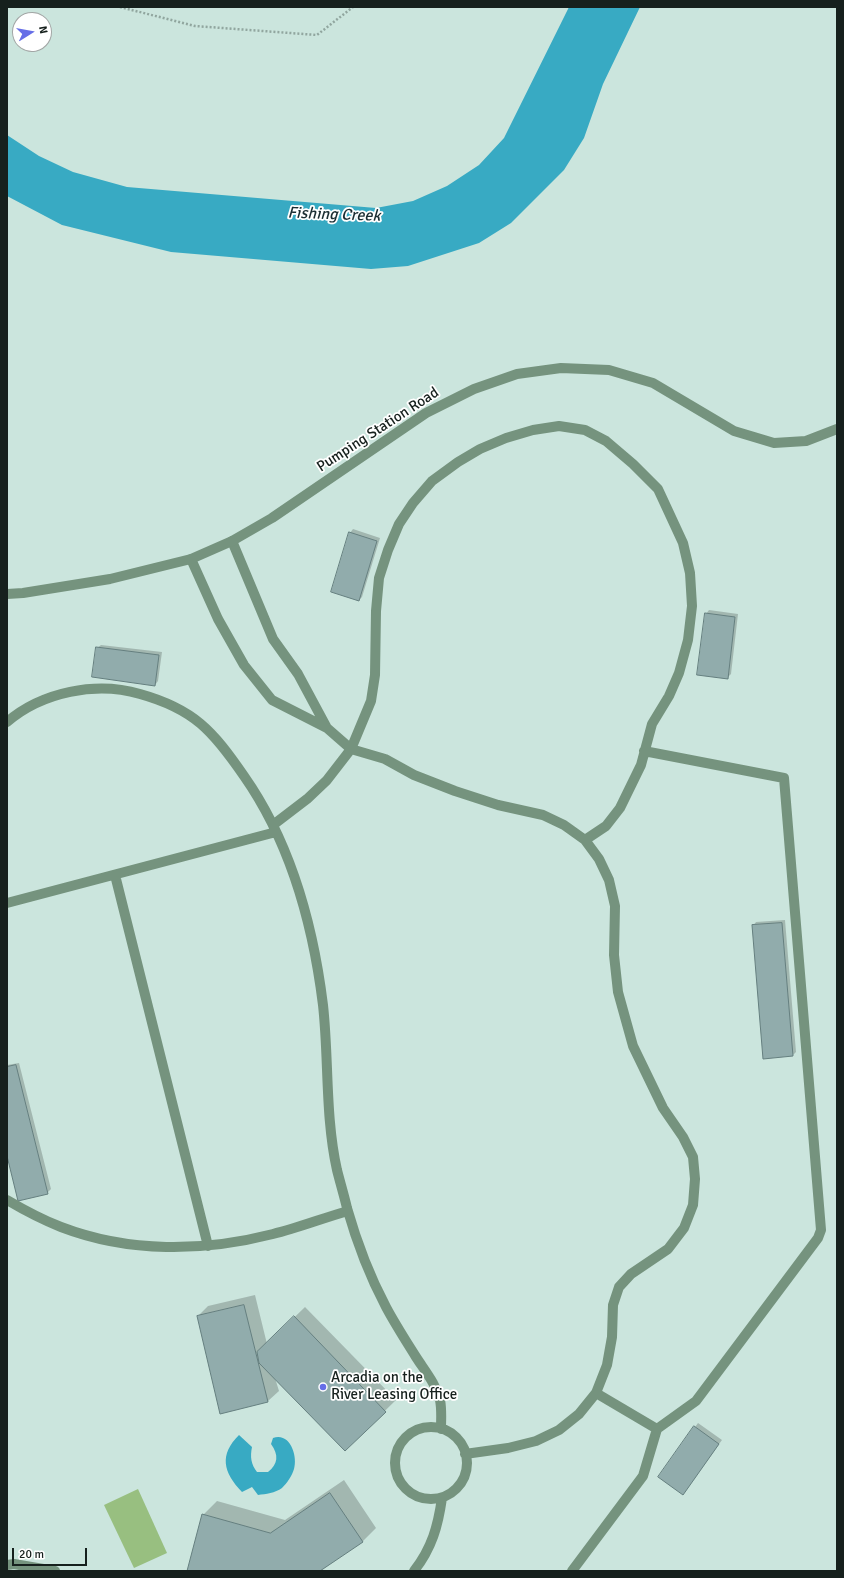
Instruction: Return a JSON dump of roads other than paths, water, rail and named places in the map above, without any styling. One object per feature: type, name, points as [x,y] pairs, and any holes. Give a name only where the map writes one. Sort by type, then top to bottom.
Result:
[{"type":"street","name":"Pumping Station Road","points":[[7,594],[23,593],[110,579],[191,559],[232,541],[272,518],[426,413],[474,389],[517,374],[562,368],[609,370],[653,383],[734,431],[774,443],[806,440],[837,429]]},
{"type":"street","points":[[7,903],[115,875],[275,829],[327,780],[351,749],[371,701],[375,675],[376,611],[379,578],[388,550],[399,524],[432,481],[458,462],[480,449],[506,438],[533,430],[559,426],[585,430],[606,441],[633,464],[658,489],[683,543],[690,573],[691,599],[688,640],[679,673],[669,696],[652,724],[633,784],[620,808],[606,826],[585,840]]},
{"type":"street","points":[[232,541],[272,638],[298,674],[327,728]]},
{"type":"street","points":[[191,559],[218,619],[233,646],[244,665],[272,700],[327,728],[351,749],[385,760],[414,775],[455,792],[498,805],[543,815],[564,825],[585,840],[599,859],[609,880],[615,906],[614,955],[618,992],[633,1046],[663,1108],[684,1137],[693,1157],[696,1179],[693,1205],[684,1228],[668,1249],[630,1274],[619,1287],[614,1304],[612,1337],[607,1365],[596,1393],[579,1414],[559,1430],[536,1441],[508,1448],[465,1454]]},
{"type":"street","points":[[7,722],[17,714],[44,700],[72,691],[103,689],[134,692],[164,700],[188,714],[209,729],[251,785],[275,829],[292,868],[303,902],[317,965],[323,1006],[332,1131],[337,1168],[358,1245],[387,1309],[435,1387],[441,1413],[441,1429]]},
{"type":"street","points":[[572,1571],[642,1476],[657,1429],[696,1401],[818,1238],[821,1230],[784,778],[644,751]]},
{"type":"street","points":[[115,875],[208,1246]]},
{"type":"street","points":[[7,1200],[61,1227],[102,1240],[164,1248],[208,1246],[274,1234],[348,1210]]},
{"type":"street","points":[[596,1393],[657,1429]]},
{"type":"street","points":[[424,1428],[441,1429],[448,1431],[457,1438],[464,1448],[466,1472],[461,1483],[452,1492],[442,1498],[430,1499],[419,1497],[409,1491],[402,1483],[397,1472],[396,1461],[398,1450],[404,1440],[413,1432],[424,1428]]},
{"type":"street","points":[[414,1571],[429,1550],[438,1528],[442,1498]]},
{"type":"street","points":[[7,1565],[14,1564],[55,1571]]},
{"type":"water","name":"Fishing Creek","points":[[569,7],[640,7],[603,84],[584,138],[564,170],[511,223],[479,243],[408,266],[371,269],[171,252],[62,225],[7,196],[7,135],[39,156],[73,172],[127,187],[376,208],[413,201],[447,186],[479,165],[504,138]]},
{"type":"water","points":[[239,1435],[252,1447],[251,1454],[253,1466],[257,1472],[268,1472],[274,1466],[276,1456],[274,1448],[271,1444],[273,1438],[284,1438],[288,1442],[294,1452],[295,1464],[291,1477],[282,1488],[267,1494],[258,1495],[252,1487],[242,1492],[236,1485],[227,1470],[226,1457],[228,1450]]},
{"type":"place","name":"Arcadia on the River Leasing Office","points":[[323,1387]]}]
